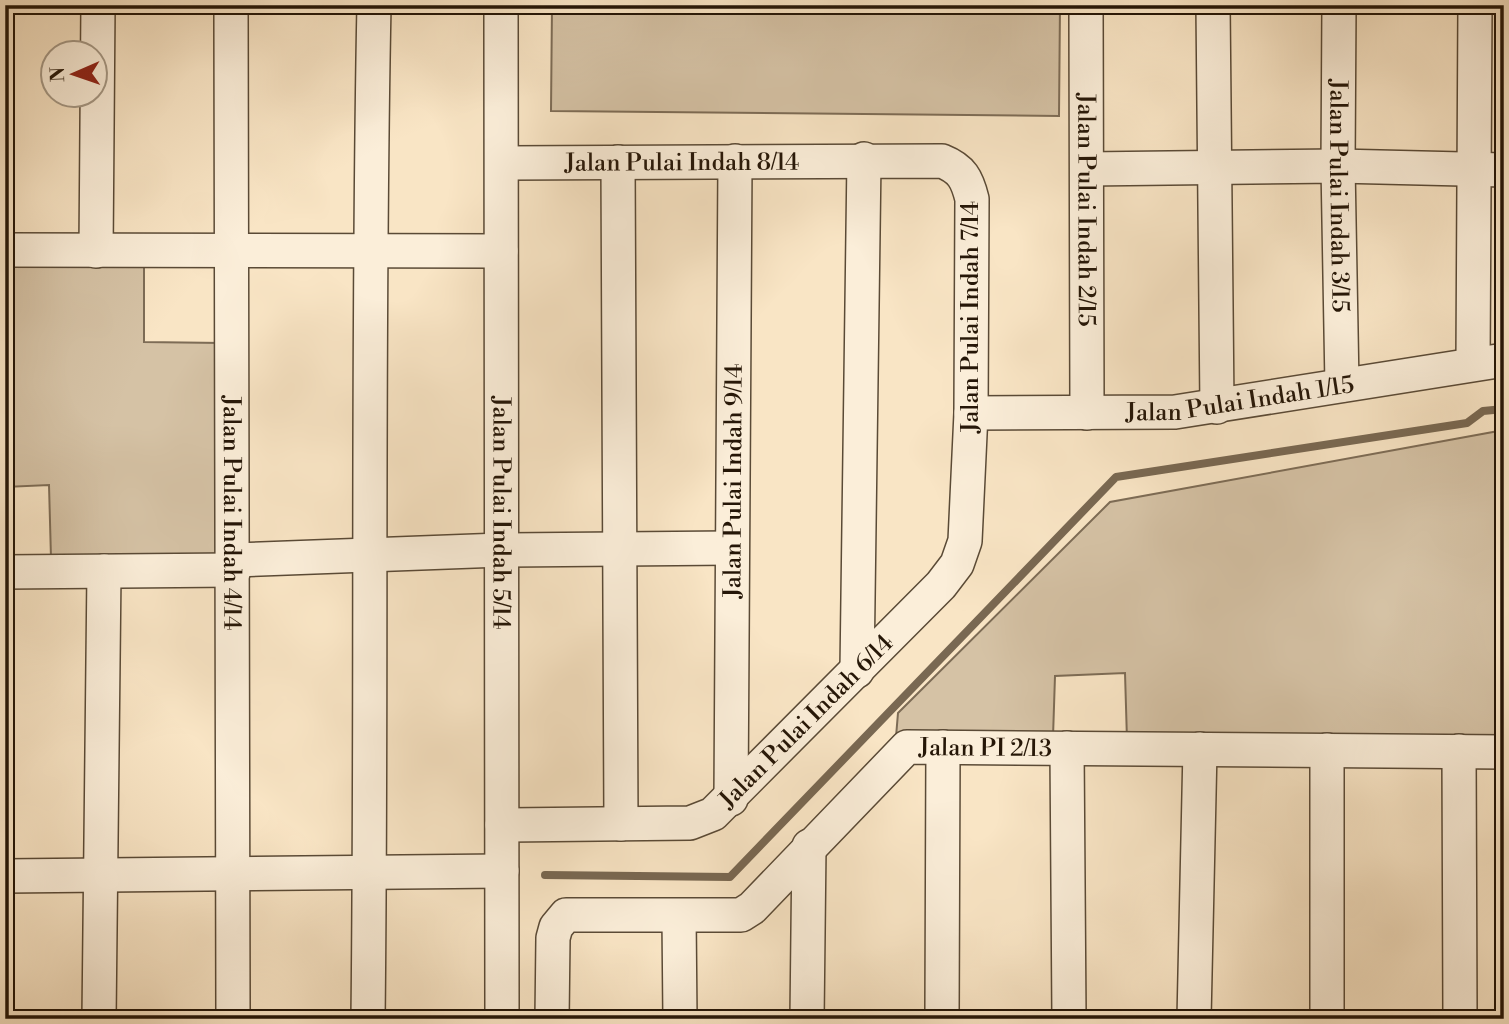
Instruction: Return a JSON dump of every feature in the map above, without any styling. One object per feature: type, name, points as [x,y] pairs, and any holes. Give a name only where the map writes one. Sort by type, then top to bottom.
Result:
[{"type":"street","points":[[96,251],[98,5]]},
{"type":"street","name":"Jalan Pulai Indah 4/14","points":[[231,5],[233,1019]]},
{"type":"street","points":[[368,1019],[372,553],[369,252],[374,5]]},
{"type":"street","name":"Jalan Pulai Indah 5/14","points":[[501,5],[502,1019]]},
{"type":"street","name":"Jalan Pulai Indah 2/15","points":[[1086,5],[1087,413]]},
{"type":"street","points":[[1213,5],[1217,407]]},
{"type":"street","name":"Jalan Pulai Indah 3/15","points":[[1339,5],[1338,166],[1342,385]]},
{"type":"street","points":[[1475,5],[1488,170],[1489,361]]},
{"type":"street","points":[[856,671],[864,159]]},
{"type":"street","name":"Jalan Pulai Indah 8/14","points":[[502,163],[864,159]]},
{"type":"street","name":"Jalan Pulai Indah 7/14","points":[[864,159],[942,160],[957,167],[967,179],[972,199],[971,413],[965,541],[957,564]]},
{"type":"street","name":"Jalan Pulai Indah 9/14","points":[[730,799],[735,161]]},
{"type":"street","points":[[618,162],[621,824]]},
{"type":"street","points":[[1087,169],[1338,166],[1488,170]]},
{"type":"street","points":[[5,250],[501,251]]},
{"type":"street","name":"Jalan Pulai Indah 1/15","points":[[971,413],[1175,412],[1489,361]]},
{"type":"street","points":[[5,572],[234,565],[372,553],[731,548]]},
{"type":"street","name":"Jalan Pulai Indah 6/14","points":[[502,825],[690,823],[713,814],[856,671],[957,564]]},
{"type":"street","points":[[99,1019],[103,875],[104,571]]},
{"type":"street","name":"Jalan PI 2/13","points":[[552,1019],[553,938],[556,927],[566,915],[741,915],[752,908],[907,747],[1504,751]]},
{"type":"street","points":[[942,1019],[943,747]]},
{"type":"street","points":[[1067,748],[1069,1019]]},
{"type":"street","points":[[1194,1019],[1200,749]]},
{"type":"street","points":[[1327,750],[1327,1019]]},
{"type":"street","points":[[1459,751],[1460,1019]]},
{"type":"street","points":[[807,1019],[809,846]]},
{"type":"street","points":[[5,876],[502,872]]},
{"type":"street","points":[[679,916],[680,1019]]},
{"type":"shaded area","points":[[552,5],[1060,5],[1059,116],[551,111]]},
{"type":"shaded area","points":[[144,262],[144,342],[222,343],[222,555],[51,558],[49,485],[5,487],[5,264]]},
{"type":"shaded area","points":[[1504,430],[1504,740],[1127,740],[1125,673],[1055,676],[1053,737],[896,737],[898,713],[1110,502]]},
{"type":"waterway","points":[[545,875],[730,877],[1116,477],[1467,423],[1483,411],[1504,409]]}]
